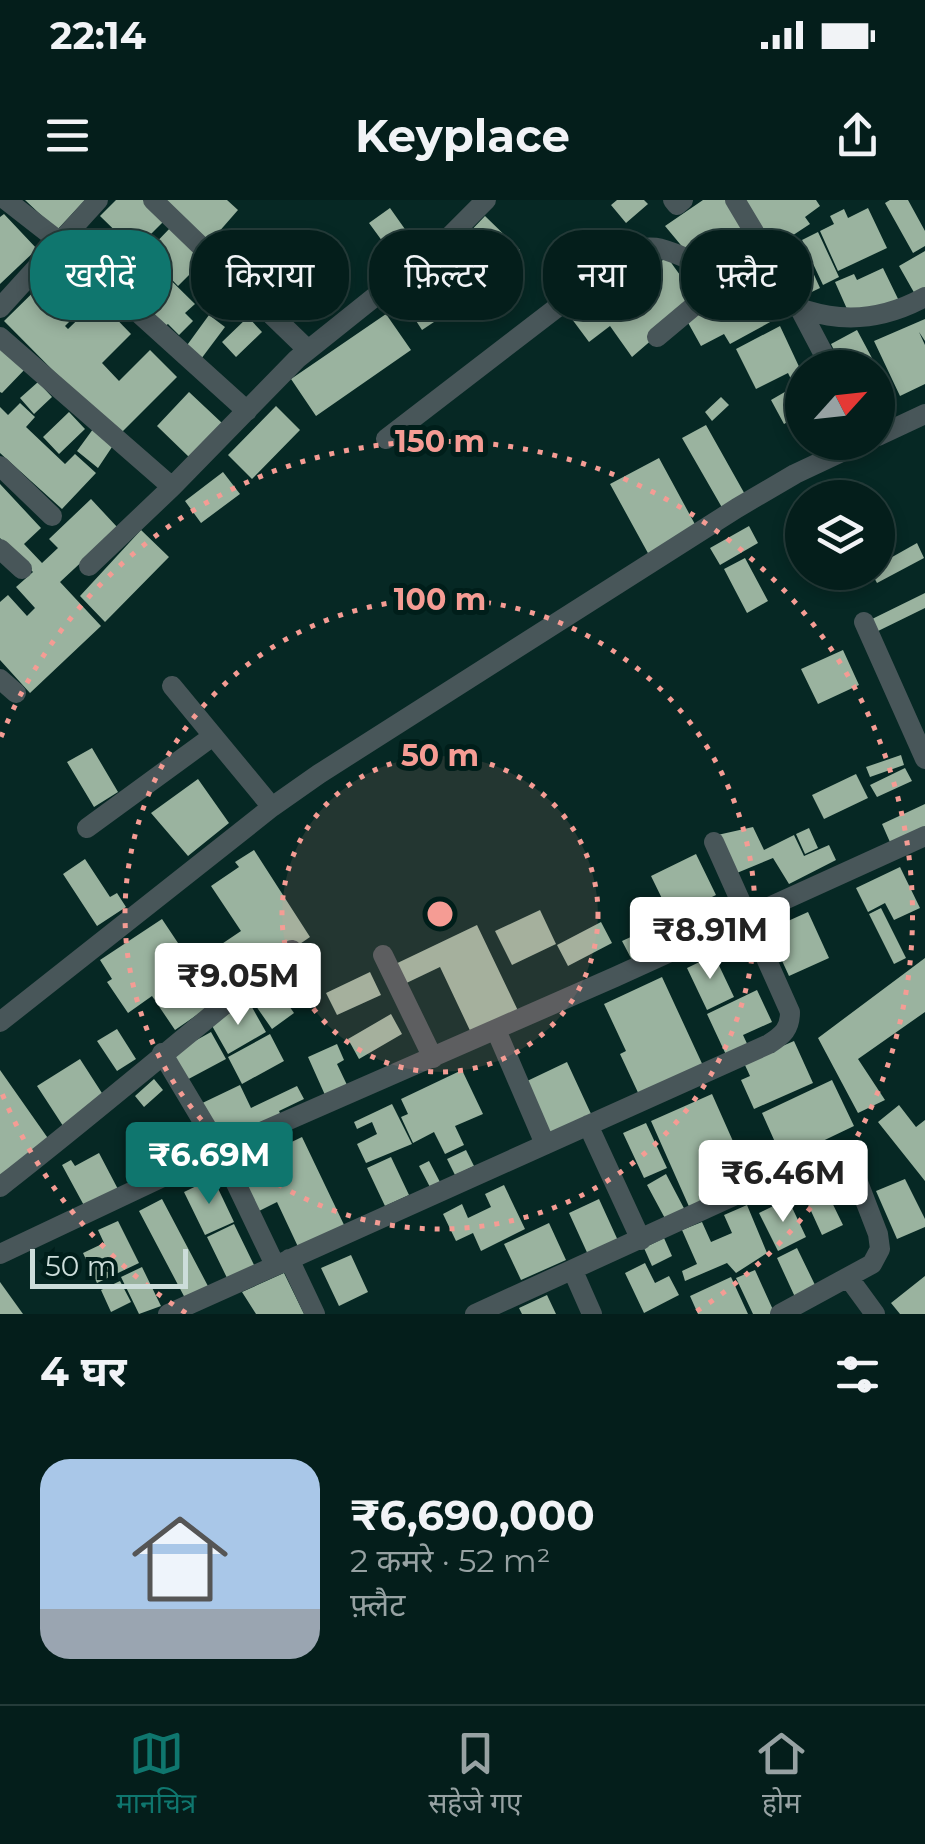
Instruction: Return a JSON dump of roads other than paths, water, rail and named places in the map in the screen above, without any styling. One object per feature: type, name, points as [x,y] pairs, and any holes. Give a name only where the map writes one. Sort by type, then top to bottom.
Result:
[{"type":"street","points":[[6,200],[45,230]]},
{"type":"street","points":[[71,230],[98,200]]},
{"type":"street","points":[[153,200],[308,350]]},
{"type":"street","points":[[89,566],[308,350],[447,239],[486,200]]},
{"type":"street","points":[[673,200],[677,205],[683,200]]},
{"type":"street","points":[[734,200],[752,230]]},
{"type":"street","points":[[386,439],[628,253],[650,246],[681,257]]},
{"type":"street","points":[[0,308],[30,275]]},
{"type":"street","points":[[812,312],[863,319],[903,309],[925,297]]},
{"type":"street","points":[[657,337],[681,317]]},
{"type":"street","points":[[146,320],[247,411]]},
{"type":"street","points":[[806,320],[822,350]]},
{"type":"street","points":[[0,337],[172,487]]},
{"type":"street","points":[[895,428],[925,414]]},
{"type":"street","points":[[0,1022],[272,807],[737,508],[825,460]]},
{"type":"street","points":[[0,466],[52,516]]},
{"type":"street","points":[[0,549],[22,569]]},
{"type":"street","points":[[864,622],[925,759]]},
{"type":"street","points":[[172,686],[272,807]]},
{"type":"street","points":[[88,828],[213,736]]},
{"type":"street","points":[[0,1254],[220,1150],[925,836]]},
{"type":"street","points":[[181,1311],[769,1044],[790,1026],[790,1012],[714,842]]},
{"type":"street","points":[[0,1187],[117,1096],[162,1053],[292,950]]},
{"type":"street","points":[[383,955],[433,1058]]},
{"type":"street","points":[[496,1030],[545,1144]]},
{"type":"street","points":[[162,1053],[315,1314]]},
{"type":"street","points":[[588,1125],[640,1240]]},
{"type":"street","points":[[475,1314],[506,1308],[573,1272],[830,1152],[841,1155],[851,1164],[880,1249],[872,1264],[780,1314]]},
{"type":"street","points":[[573,1272],[592,1314]]},
{"type":"street","points":[[848,1277],[875,1314]]}]
